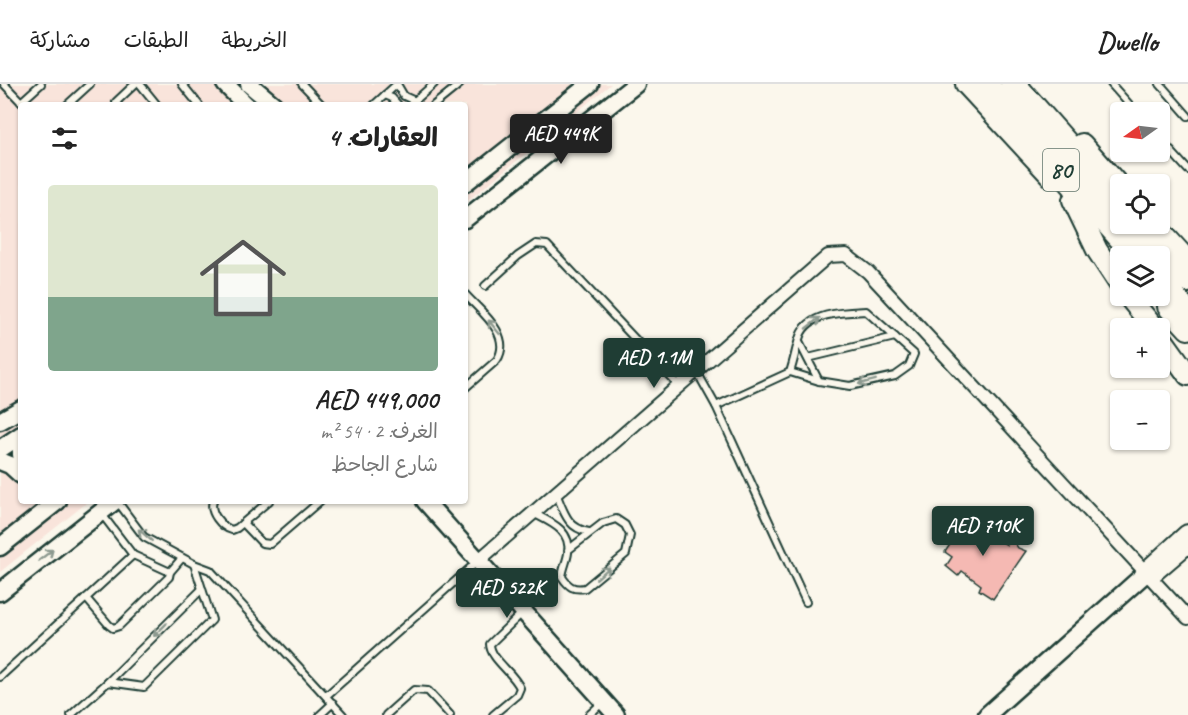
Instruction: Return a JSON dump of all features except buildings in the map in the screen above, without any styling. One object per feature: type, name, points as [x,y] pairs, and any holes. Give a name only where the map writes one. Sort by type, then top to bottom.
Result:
[{"type":"highway","name":"80","points":[[985,84],[1128,246]]},
{"type":"highway","name":"80","points":[[1013,84],[1110,194]]},
{"type":"highway","points":[[1146,234],[1188,280]]},
{"type":"highway","points":[[1170,293],[1188,314]]},
{"type":"main road","points":[[966,84],[1114,246]]},
{"type":"main road","points":[[1027,84],[1110,176]]},
{"type":"main road","points":[[1073,200],[1097,250],[1110,270]]},
{"type":"main road","points":[[1163,234],[1188,261]]},
{"type":"main road","points":[[1136,306],[1146,318]]},
{"type":"main road","points":[[1167,306],[1188,329]]},
{"type":"main road","points":[[1170,350],[1188,375]]},
{"type":"main road","points":[[1150,577],[1188,535]]},
{"type":"street","points":[[225,84],[243,102]]},
{"type":"street","points":[[468,217],[636,84]]},
{"type":"street","points":[[254,86],[271,102]]},
{"type":"street","points":[[468,181],[583,86]]},
{"type":"street","points":[[478,561],[828,256],[846,255],[868,272],[1188,618]]},
{"type":"street","points":[[0,421],[18,411]]},
{"type":"street","points":[[0,449],[18,437]]},
{"type":"street","points":[[0,461],[10,465],[18,472]]},
{"type":"street","points":[[29,524],[32,504]]},
{"type":"street","points":[[0,547],[54,504]]},
{"type":"street","points":[[0,592],[112,504]]},
{"type":"street","points":[[428,504],[616,715]]},
{"type":"street","points":[[987,715],[1150,577]]},
{"type":"lane","points":[[4,84],[21,102]]},
{"type":"lane","points":[[23,102],[41,84]]},
{"type":"lane","points":[[70,102],[90,84]]},
{"type":"lane","points":[[116,102],[135,84]]},
{"type":"lane","points":[[140,84],[155,102]]},
{"type":"lane","points":[[183,84],[198,102]]},
{"type":"lane","points":[[302,84],[319,102]]},
{"type":"lane","points":[[377,102],[397,84],[404,96],[412,102]]},
{"type":"lane","points":[[414,102],[434,84]]},
{"type":"lane","points":[[438,102],[460,84]]},
{"type":"lane","points":[[1111,84],[1127,102]]},
{"type":"lane","points":[[1160,84],[1188,116]]},
{"type":"lane","points":[[385,95],[395,102]]},
{"type":"lane","points":[[1170,150],[1188,170]]},
{"type":"lane","points":[[485,286],[536,243],[547,245],[680,386]]},
{"type":"lane","points":[[468,297],[498,331],[502,342],[501,354],[497,360],[468,385]]},
{"type":"lane","points":[[716,406],[790,372],[850,387],[895,376],[909,366],[914,354],[866,311],[851,311],[817,318],[800,334],[790,372]]},
{"type":"lane","points":[[808,358],[895,337]]},
{"type":"lane","points":[[799,341],[819,381]]},
{"type":"lane","points":[[697,372],[716,406],[806,602]]},
{"type":"lane","points":[[556,494],[566,518],[577,530],[589,532]]},
{"type":"lane","points":[[118,504],[144,537],[210,570],[343,715]]},
{"type":"lane","points":[[213,504],[212,510],[226,528],[235,529],[265,504]]},
{"type":"lane","points":[[243,523],[262,543],[270,544],[317,504]]},
{"type":"lane","points":[[100,512],[133,555],[170,572]]},
{"type":"lane","points":[[533,513],[563,531],[569,544],[562,577],[568,586],[577,589],[585,588],[626,554],[630,535],[625,525],[616,519],[603,523],[589,532],[568,550]]},
{"type":"lane","points":[[1150,577],[1188,550]]},
{"type":"lane","points":[[0,677],[133,555]]},
{"type":"lane","points":[[86,598],[108,625],[113,628],[119,626],[169,578],[170,572],[182,558]]},
{"type":"lane","points":[[326,696],[478,561]]},
{"type":"lane","points":[[108,682],[144,687],[212,620],[194,564]]},
{"type":"lane","points":[[71,715],[108,682],[202,589]]},
{"type":"lane","points":[[493,715],[518,694],[520,688],[518,682],[493,654],[490,644],[524,612]]},
{"type":"lane","points":[[386,715],[414,690],[428,691],[450,715]]},
{"type":"lane","points":[[589,715],[604,702]]},
{"type":"lane","points":[[320,715],[333,703]]},
{"type":"shaded area","points":[[0,84],[611,84],[468,201],[468,102],[18,102],[18,504],[85,504],[0,572]]}]
